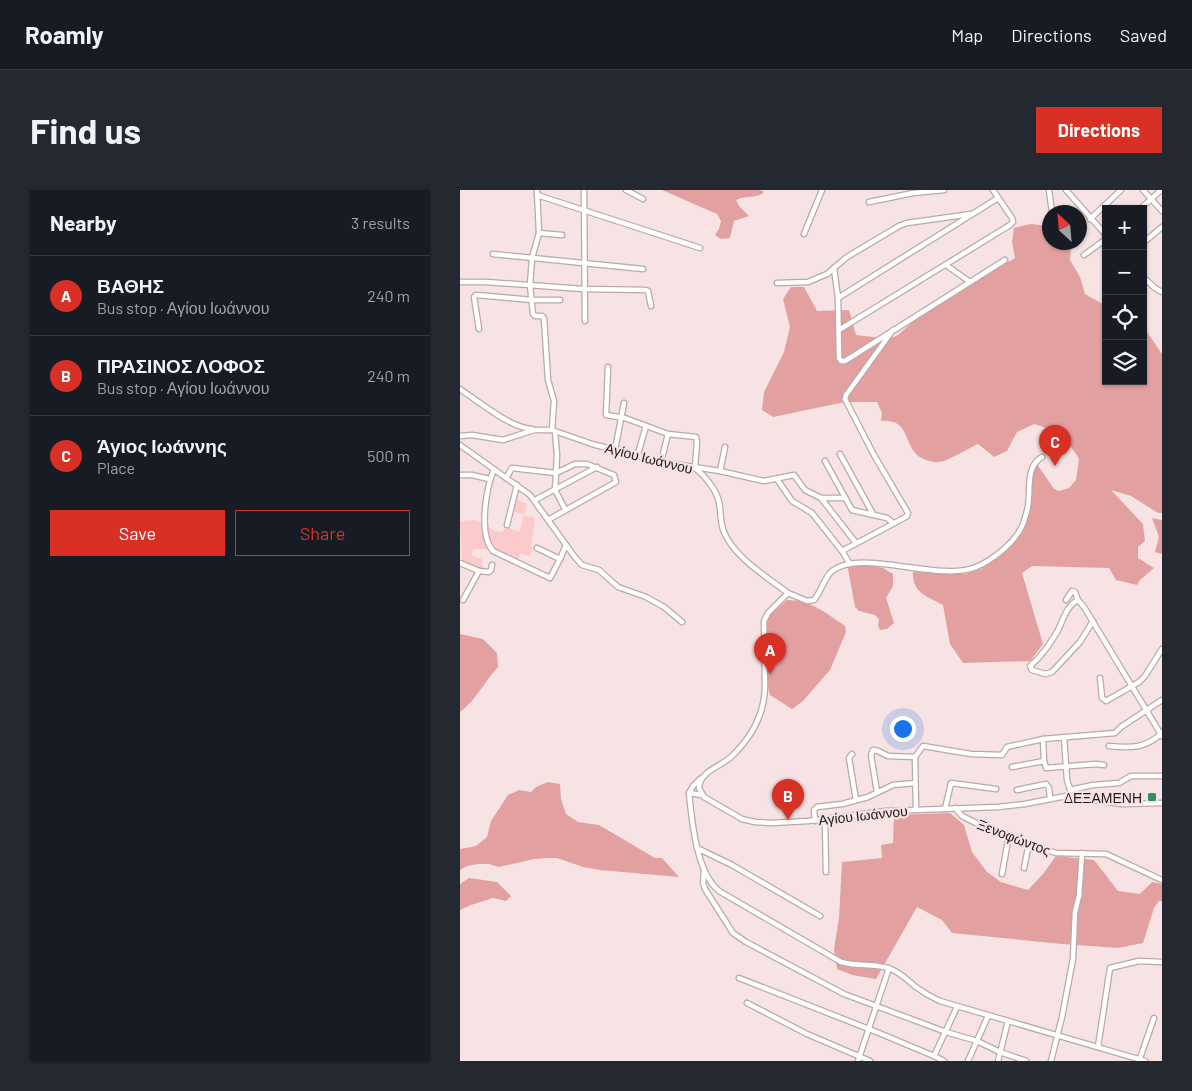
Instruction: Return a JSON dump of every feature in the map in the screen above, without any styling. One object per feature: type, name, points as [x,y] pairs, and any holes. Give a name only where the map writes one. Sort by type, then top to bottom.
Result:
[{"type":"street","points":[[584,190],[585,321]]},
{"type":"street","points":[[626,190],[644,199]]},
{"type":"street","points":[[804,234],[822,190]]},
{"type":"street","points":[[869,202],[915,192],[944,190]]},
{"type":"street","points":[[839,330],[1010,225],[1013,222],[1012,218],[993,190]]},
{"type":"street","points":[[1049,190],[1051,205]]},
{"type":"street","points":[[1066,190],[1102,232]]},
{"type":"street","points":[[1090,219],[1121,190]]},
{"type":"street","points":[[1143,190],[1162,211]]},
{"type":"street","points":[[1144,205],[1161,190]]},
{"type":"street","points":[[565,509],[555,490],[554,401],[548,380],[544,318],[542,316],[534,316],[530,285],[532,258],[539,233],[537,193],[700,248]]},
{"type":"street","points":[[838,298],[998,198]]},
{"type":"street","points":[[777,283],[808,282],[827,274],[847,257],[907,223],[971,214]]},
{"type":"street","points":[[1147,240],[1162,227]]},
{"type":"street","points":[[539,233],[562,235]]},
{"type":"street","points":[[1084,255],[1102,240]]},
{"type":"street","points":[[493,254],[643,269]]},
{"type":"street","points":[[834,268],[838,298],[839,358],[841,361],[845,361],[1005,260]]},
{"type":"street","points":[[946,265],[970,282]]},
{"type":"street","points":[[1147,281],[1162,292]]},
{"type":"street","points":[[460,282],[584,289],[646,290],[648,291],[651,306]]},
{"type":"street","points":[[479,329],[474,297],[476,295],[532,300],[560,300]]},
{"type":"street","points":[[842,551],[902,519],[908,513],[874,455],[845,399],[893,330]]},
{"type":"street","points":[[608,367],[606,414],[609,417],[622,418],[668,434],[697,438],[695,468],[720,471],[764,481],[794,475],[805,490],[822,498],[844,498]]},
{"type":"street","points":[[460,389],[512,423],[522,428],[534,430]]},
{"type":"street","points":[[615,450],[624,403]]},
{"type":"street","points":[[638,457],[646,426]]},
{"type":"street","name":"Αγίου Ιωάννου","points":[[460,436],[472,435],[503,440],[534,430],[554,431],[638,457],[695,468],[710,483],[718,499],[721,523],[728,540],[747,560],[788,593]]},
{"type":"street","points":[[661,462],[668,434]]},
{"type":"street","points":[[460,445],[535,500],[566,546],[582,565],[599,570],[618,587],[646,597],[664,607],[682,622]]},
{"type":"street","points":[[720,471],[725,447]]},
{"type":"street","points":[[840,454],[873,514]]},
{"type":"street","points":[[1042,457],[1037,460],[1031,470],[1028,506],[1022,526],[1008,545],[978,566],[967,571],[949,571],[868,563],[850,564],[831,572],[814,600],[807,601],[788,593],[768,613],[764,621],[766,688],[759,719],[746,740],[732,756],[709,772],[693,786],[689,793],[697,848],[704,871],[714,887],[719,891],[798,938],[816,946],[836,960],[848,964],[876,965],[889,968],[900,973],[927,995],[957,1007],[1141,1060],[1154,1018]]},
{"type":"street","points":[[825,461],[852,510],[887,518],[893,523]]},
{"type":"street","points":[[506,478],[512,468],[556,474],[580,463],[596,467],[614,475],[616,482],[548,520]]},
{"type":"street","points":[[535,500],[596,467]]},
{"type":"street","points":[[494,469],[490,479],[483,526],[492,550],[550,578],[566,546]]},
{"type":"street","points":[[460,475],[482,476],[490,479]]},
{"type":"street","points":[[777,479],[792,501],[812,513],[850,564]]},
{"type":"street","points":[[507,525],[517,485]]},
{"type":"street","points":[[822,498],[856,543]]},
{"type":"street","points":[[537,548],[560,559]]},
{"type":"street","points":[[460,563],[479,571],[489,572],[492,566]]},
{"type":"street","points":[[462,600],[479,571]]},
{"type":"street","points":[[1066,600],[1074,591],[1162,734],[1140,747],[1108,746]]},
{"type":"street","points":[[1078,600],[1071,605],[1050,644],[1030,666],[1030,669],[1045,674],[1052,672],[1080,642],[1093,621]]},
{"type":"street","points":[[1100,678],[1102,698],[1106,702],[1145,676],[1162,649]]},
{"type":"street","points":[[916,810],[915,757],[925,745],[971,754],[1002,754],[1010,746],[1043,739],[1115,733],[1162,700]]},
{"type":"street","points":[[1064,737],[1066,767],[1072,796]]},
{"type":"street","points":[[1043,739],[1046,768],[1104,765]]},
{"type":"street","points":[[877,792],[871,755],[873,750],[888,756],[915,757]]},
{"type":"street","points":[[852,754],[849,758],[856,800]]},
{"type":"street","points":[[1012,767],[1044,761]]},
{"type":"street","points":[[1070,790],[1093,785],[1119,783],[1131,776],[1162,776]]},
{"type":"street","points":[[689,793],[702,795],[699,786],[702,779]]},
{"type":"street","points":[[945,809],[951,782],[996,789]]},
{"type":"street","points":[[815,821],[815,808],[872,796],[893,785],[915,783]]},
{"type":"street","points":[[1017,790],[1046,784],[1049,788],[1050,798]]},
{"type":"street","name":"Αγίου Ιωάννου","points":[[702,795],[727,811],[748,821],[771,823],[815,821],[860,813],[998,807],[1072,796],[1122,804],[1162,803]]},
{"type":"street","name":"Ξενοφώντος","points":[[955,808],[962,816],[970,820],[1056,853],[1098,853],[1111,856],[1162,880]]},
{"type":"street","points":[[825,819],[826,872]]},
{"type":"street","points":[[1002,874],[1009,835]]},
{"type":"street","points":[[1024,868],[1029,843]]},
{"type":"street","points":[[697,848],[732,865],[820,916]]},
{"type":"street","points":[[1051,1061],[1058,1036],[1073,959],[1075,912],[1079,896],[1082,854]]},
{"type":"street","points":[[704,871],[705,889],[733,932],[746,942],[844,994],[946,1032],[977,1041],[1026,1061]]},
{"type":"street","points":[[1098,1047],[1110,968],[1139,962],[1162,962]]},
{"type":"street","points":[[859,1058],[889,968]]},
{"type":"street","points":[[739,978],[944,1061]]},
{"type":"street","points":[[747,1004],[807,1034],[859,1058],[870,1061]]},
{"type":"street","points":[[934,1056],[957,1007]]},
{"type":"street","points":[[968,1061],[988,1016]]},
{"type":"street","points":[[998,1061],[1008,1021]]},
{"type":"shaded area","points":[[662,190],[760,190],[764,192],[758,196],[736,200],[749,216],[734,221],[730,238],[721,239],[715,235],[721,221],[717,214]]},
{"type":"shaded area","points":[[1031,224],[1042,225],[1042,250],[1071,250],[1070,260],[1080,277],[1085,294],[1102,304],[1102,385],[1147,385],[1147,332],[1162,354],[1162,513],[1158,513],[1131,496],[1111,490],[1143,524],[1145,541],[1138,547],[1138,558],[1154,568],[1137,585],[1116,580],[1109,568],[1032,566],[1022,573],[1043,644],[1030,661],[963,663],[950,644],[943,605],[926,596],[918,589],[913,579],[913,572],[965,574],[981,569],[1000,553],[1026,520],[1033,467],[1037,464],[1054,489],[1059,491],[1069,488],[1076,480],[1079,459],[1075,453],[1066,441],[1048,429],[1034,424],[1017,432],[1007,451],[994,457],[978,444],[947,460],[935,462],[921,458],[915,452],[899,425],[881,421],[882,413],[877,402],[845,402],[773,417],[762,410],[764,392],[784,352],[790,327],[783,299],[791,287],[804,287],[817,311],[849,310],[856,335],[889,339],[898,335],[918,317],[1015,258],[1012,242],[1014,228]]},
{"type":"shaded area","points":[[516,499],[527,504],[524,515],[512,511]]},
{"type":"shaded area","points":[[524,515],[535,518],[531,546],[534,548],[529,556],[521,553],[517,561],[494,549],[473,549],[472,556],[482,559],[483,571],[462,563],[460,521],[478,521],[499,532],[502,532],[507,527],[519,532]]},
{"type":"shaded area","points":[[1152,518],[1162,520],[1162,554],[1155,552],[1159,537]]},
{"type":"shaded area","points":[[867,565],[883,568],[893,574],[893,586],[886,598],[894,623],[887,629],[880,630],[878,626],[879,619],[875,615],[859,611],[855,607],[848,569],[850,566]]},
{"type":"shaded area","points":[[787,600],[804,602],[818,608],[845,626],[846,632],[830,670],[803,701],[792,709],[770,695],[768,686],[766,624],[771,614]]},
{"type":"shaded area","points":[[460,634],[483,639],[497,653],[498,667],[471,702],[460,712]]},
{"type":"shaded area","points":[[548,782],[560,784],[561,799],[566,814],[578,822],[599,825],[655,858],[662,858],[679,877],[600,870],[583,867],[557,858],[534,859],[499,867],[489,864],[478,864],[467,866],[460,870],[460,849],[476,846],[487,837],[491,821],[508,795],[519,790],[531,792],[536,787]]},
{"type":"shaded area","points":[[950,813],[964,825],[972,852],[987,872],[1001,882],[1028,890],[1056,856],[1094,860],[1118,891],[1140,894],[1152,882],[1162,884],[1162,901],[1159,901],[1154,908],[1143,943],[1118,948],[952,933],[942,920],[917,907],[876,979],[852,975],[837,969],[834,949],[839,918],[842,862],[882,858],[881,845],[893,843],[894,815]]},
{"type":"shaded area","points":[[469,878],[497,882],[511,896],[506,901],[493,898],[460,910],[460,884]]},
{"type":"place","name":"Άγιος Ιωάννης","points":[[1055,466]]},
{"type":"place","name":"ΒΑΘΗΣ","points":[[770,674]]},
{"type":"place","name":"ΔΕΞΑΜΕΝΗ","points":[[1152,797]]},
{"type":"place","name":"ΠΡΑΣΙΝΟΣ ΛΟΦΟΣ","points":[[788,820]]}]
